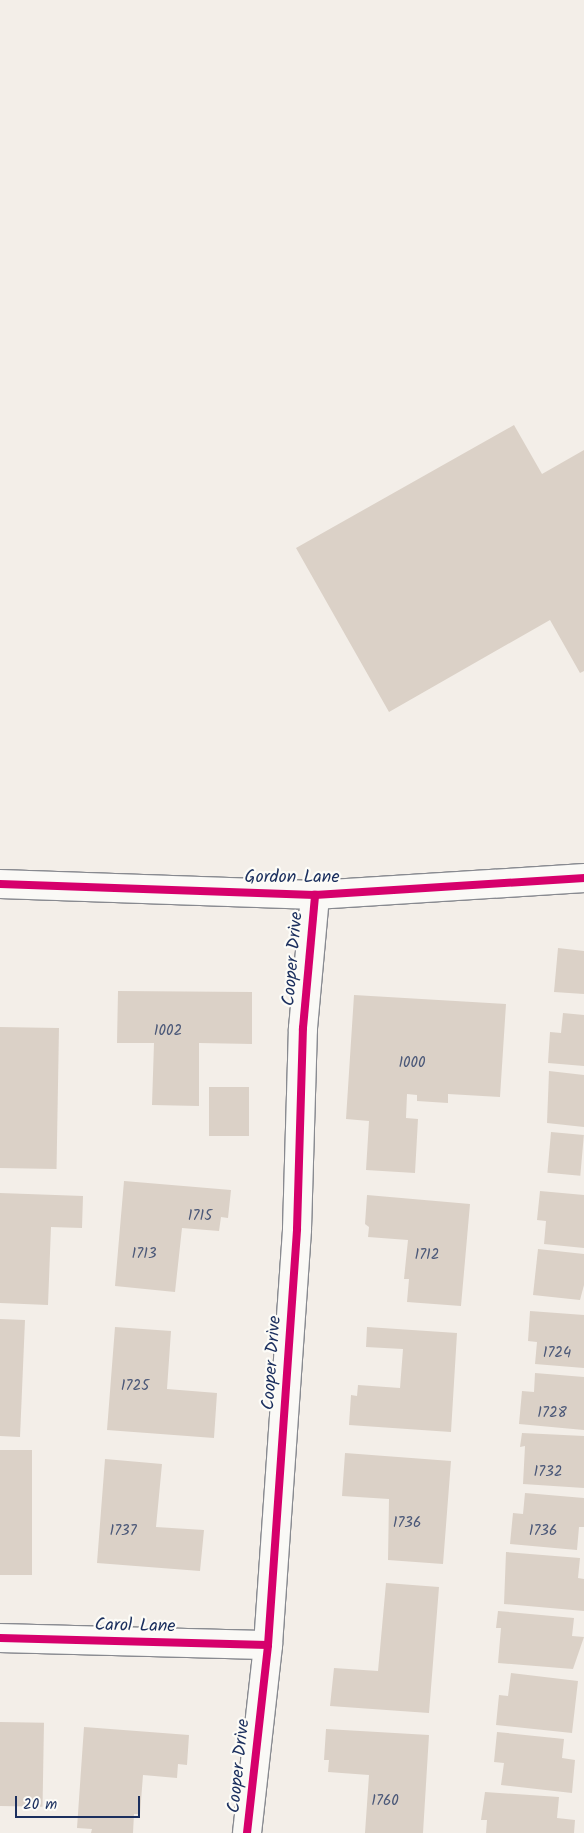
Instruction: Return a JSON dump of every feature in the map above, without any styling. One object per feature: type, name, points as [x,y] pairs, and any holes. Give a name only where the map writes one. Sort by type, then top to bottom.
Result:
[{"type":"street","name":"Gordon Lane","points":[[0,884],[314,895],[584,878]]},
{"type":"street","name":"Cooper Drive","points":[[247,1833],[268,1645],[297,1228],[303,1028],[314,895]]},
{"type":"street","name":"Carol Lane","points":[[0,1638],[268,1645]]},
{"type":"building","points":[[514,425],[542,474],[584,450],[584,671],[580,673],[550,620],[389,712],[296,548]]},
{"type":"building","points":[[558,948],[584,951],[584,994],[554,992]]},
{"type":"building","points":[[118,991],[252,992],[252,1044],[199,1043],[199,1106],[152,1105],[154,1043],[117,1043]]},
{"type":"building","points":[[354,995],[506,1004],[500,1097],[448,1094],[448,1103],[417,1101],[417,1095],[407,1094],[406,1118],[418,1119],[415,1173],[366,1170],[369,1121],[346,1119]]},
{"type":"building","points":[[563,1013],[584,1015],[584,1066],[548,1063],[550,1032],[561,1033]]},
{"type":"building","points":[[0,1027],[59,1028],[57,1169],[0,1168]]},
{"type":"building","points":[[549,1071],[584,1075],[584,1127],[547,1123]]},
{"type":"building","points":[[209,1087],[249,1087],[249,1136],[209,1136]]},
{"type":"building","points":[[551,1132],[584,1135],[580,1176],[547,1173]]},
{"type":"building","points":[[124,1181],[231,1190],[228,1218],[221,1217],[219,1231],[182,1228],[175,1292],[115,1286]]},
{"type":"building","points":[[540,1191],[584,1195],[584,1248],[544,1244],[546,1221],[537,1220]]},
{"type":"building","points":[[0,1193],[83,1196],[82,1228],[51,1227],[48,1305],[0,1303]]},
{"type":"building","points":[[367,1195],[470,1204],[461,1306],[407,1302],[409,1279],[404,1279],[408,1240],[368,1237],[369,1227],[365,1224]]},
{"type":"building","points":[[538,1249],[584,1254],[584,1285],[580,1300],[533,1295]]},
{"type":"building","points":[[530,1311],[584,1315],[584,1368],[535,1364],[537,1342],[528,1341]]},
{"type":"building","points":[[0,1319],[25,1320],[20,1437],[0,1436]]},
{"type":"building","points":[[115,1327],[171,1331],[167,1389],[217,1393],[214,1438],[107,1430]]},
{"type":"building","points":[[367,1327],[457,1333],[451,1432],[349,1425],[351,1395],[357,1396],[358,1385],[400,1388],[403,1349],[366,1347]]},
{"type":"building","points":[[535,1373],[584,1377],[584,1430],[519,1424],[522,1391],[534,1392]]},
{"type":"building","points":[[522,1433],[584,1436],[584,1488],[523,1484],[525,1446],[520,1447]]},
{"type":"building","points":[[0,1450],[32,1450],[32,1575],[0,1575]]},
{"type":"building","points":[[345,1453],[451,1461],[443,1564],[388,1560],[389,1499],[342,1496]]},
{"type":"building","points":[[105,1459],[162,1464],[156,1527],[204,1530],[200,1571],[97,1563]]},
{"type":"building","points":[[525,1493],[584,1498],[584,1527],[579,1527],[577,1550],[510,1544],[513,1513],[523,1514]]},
{"type":"building","points":[[506,1552],[580,1558],[578,1578],[584,1579],[584,1611],[504,1604]]},
{"type":"building","points":[[386,1583],[439,1587],[429,1713],[330,1706],[334,1668],[378,1671]]},
{"type":"building","points":[[498,1611],[574,1618],[572,1636],[584,1637],[573,1669],[498,1663],[501,1628],[496,1628]]},
{"type":"building","points":[[511,1673],[578,1681],[572,1733],[496,1725],[499,1695],[508,1696]]},
{"type":"building","points":[[0,1722],[44,1723],[43,1807],[0,1806]]},
{"type":"building","points":[[84,1727],[189,1735],[187,1765],[178,1764],[177,1778],[143,1775],[140,1814],[134,1814],[133,1833],[91,1833],[92,1829],[77,1828]]},
{"type":"building","points":[[326,1729],[429,1735],[423,1833],[365,1833],[369,1775],[328,1772],[329,1760],[324,1760]]},
{"type":"building","points":[[497,1732],[564,1739],[562,1758],[575,1760],[572,1793],[501,1785],[504,1763],[494,1762]]},
{"type":"building","points":[[485,1792],[559,1797],[557,1818],[575,1820],[574,1833],[486,1833],[487,1820],[481,1820]]},
{"type":"cycle path","points":[[0,884],[315,895],[584,878]]},
{"type":"cycle path","points":[[247,1833],[268,1645],[297,1229],[303,1028],[315,895]]},
{"type":"cycle path","points":[[0,1638],[268,1645]]}]
